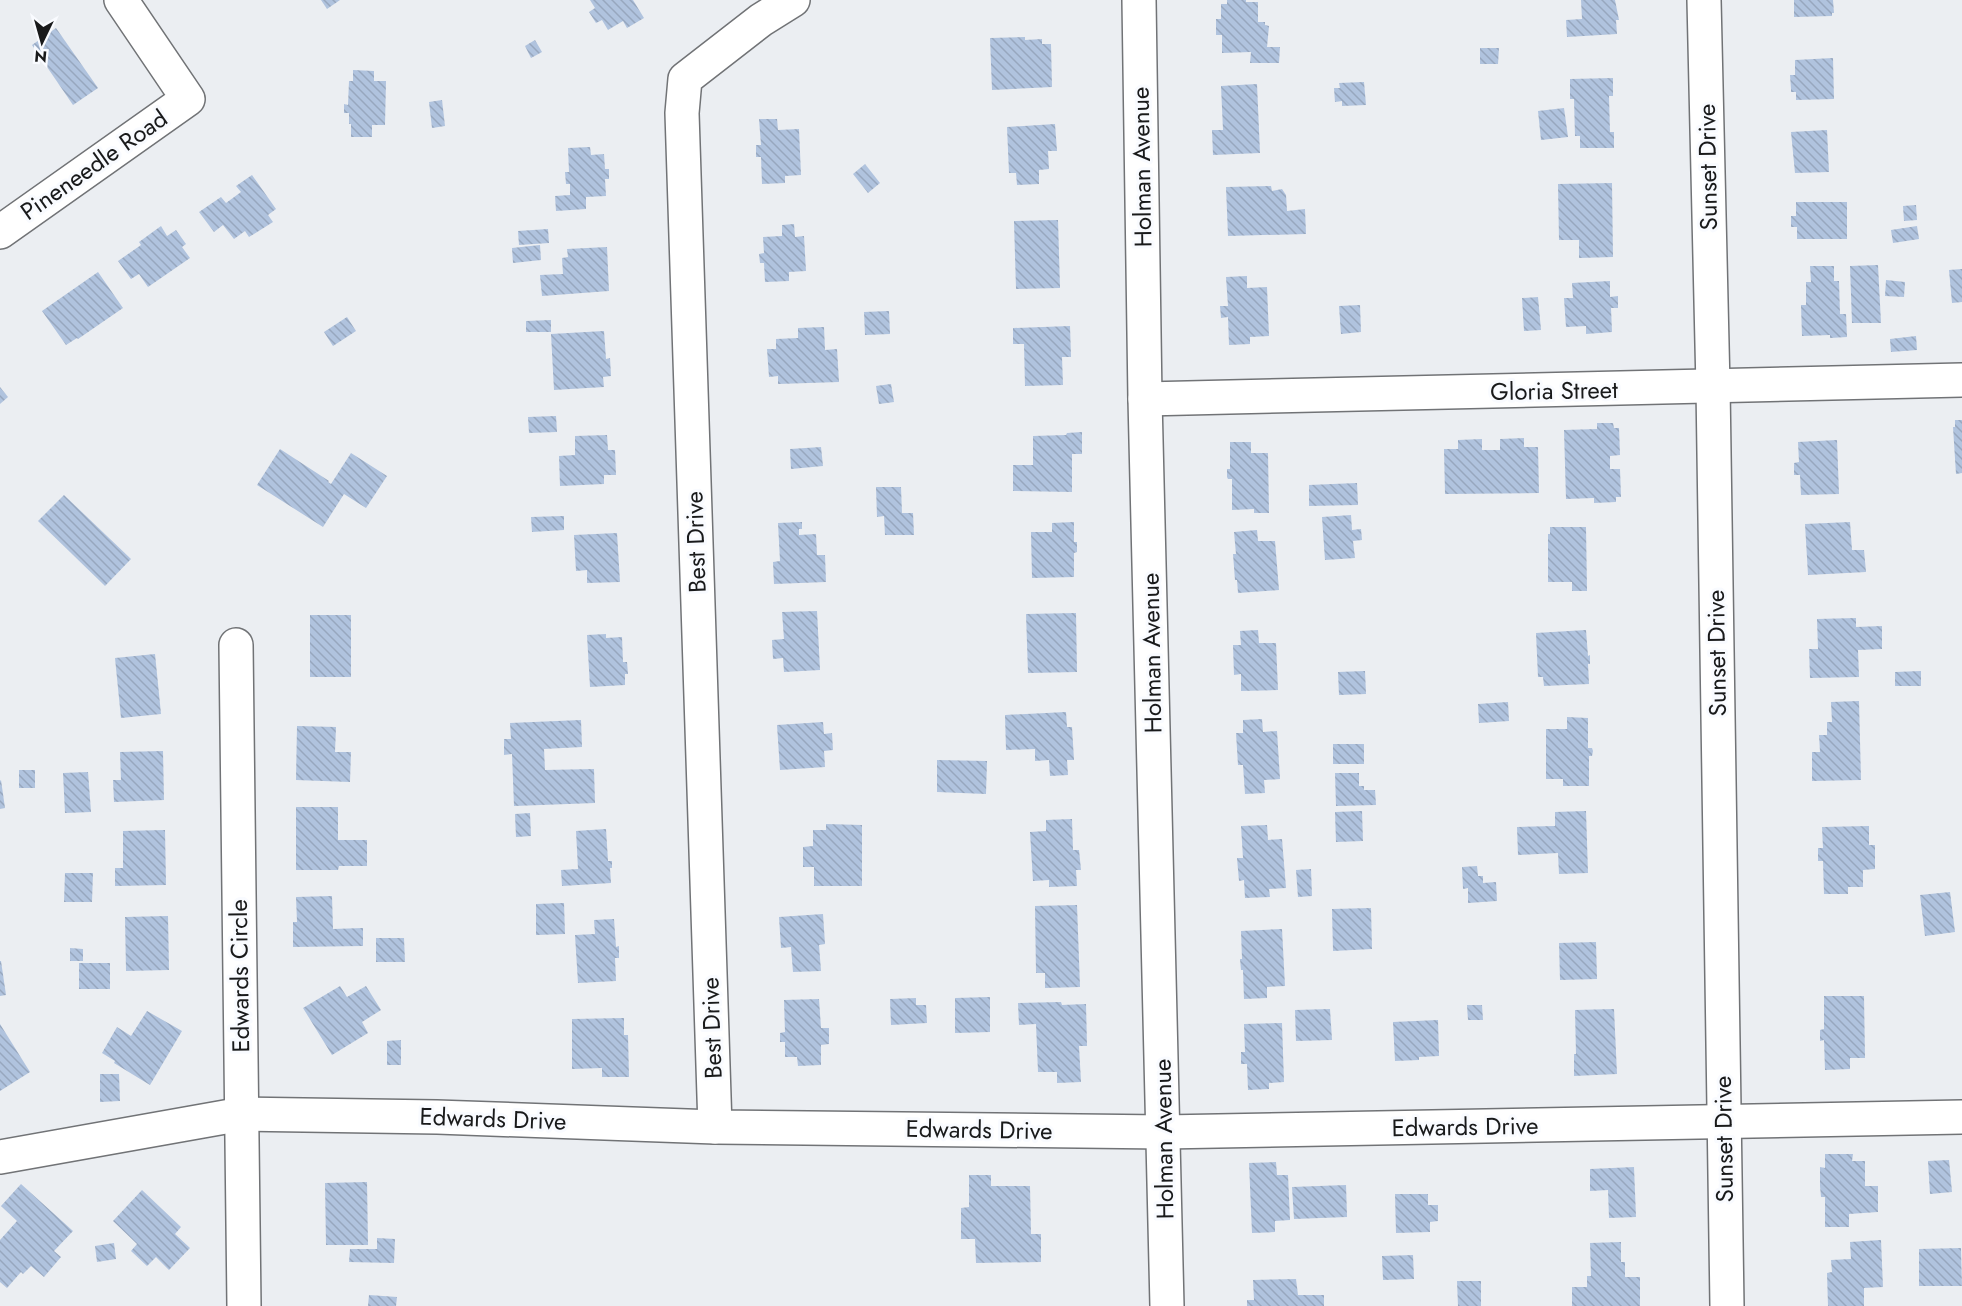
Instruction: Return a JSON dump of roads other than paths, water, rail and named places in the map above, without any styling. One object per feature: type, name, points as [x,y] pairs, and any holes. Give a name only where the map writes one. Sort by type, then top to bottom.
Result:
[{"type":"street","name":"Pineneedle Road","points":[[0,232],[188,99],[122,0]]},
{"type":"street","name":"Best Drive","points":[[715,1126],[682,113],[684,79],[754,10],[793,0]]},
{"type":"street","name":"Holman Avenue","points":[[1139,0],[1145,399],[1167,1306]]},
{"type":"street","name":"Sunset Drive","points":[[1704,0],[1713,387],[1727,1306]]},
{"type":"street","name":"Gloria Street","points":[[1145,399],[1962,381]]},
{"type":"street","name":"Edwards Circle","points":[[236,645],[244,1306]]},
{"type":"street","name":"Edwards Drive","points":[[0,1157],[242,1114],[437,1117],[715,1126],[1164,1132],[1962,1117]]}]
